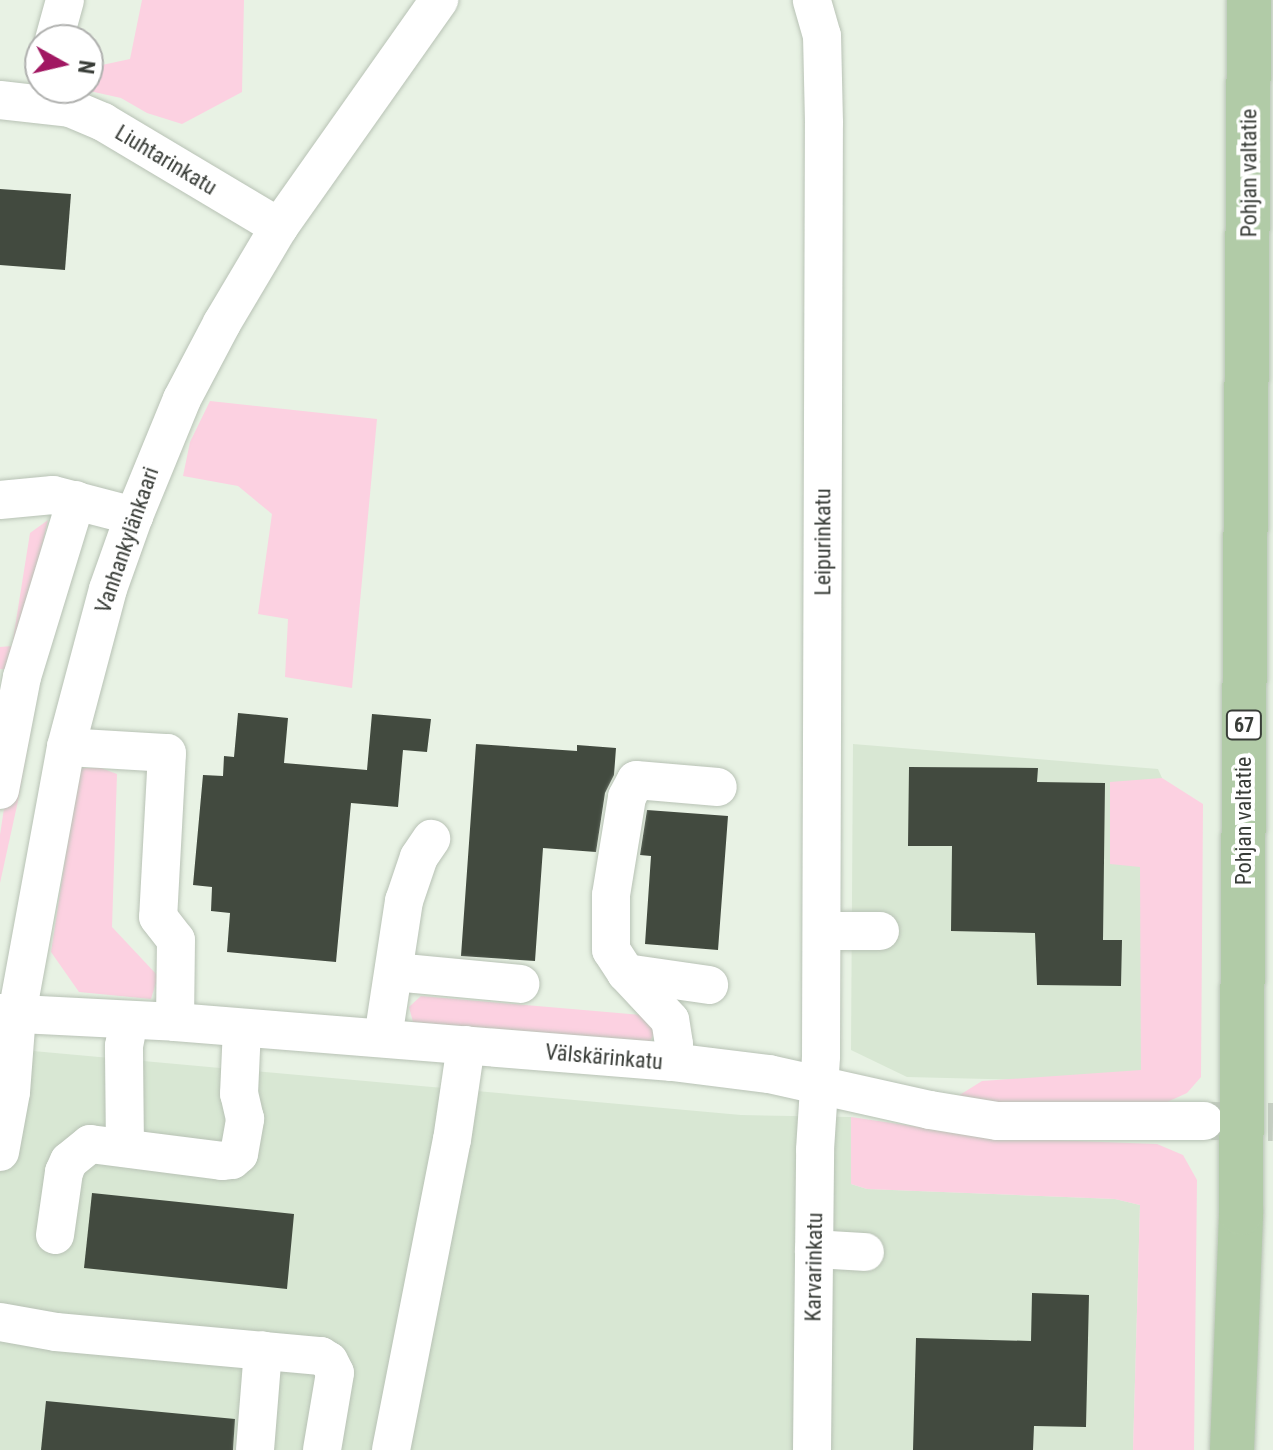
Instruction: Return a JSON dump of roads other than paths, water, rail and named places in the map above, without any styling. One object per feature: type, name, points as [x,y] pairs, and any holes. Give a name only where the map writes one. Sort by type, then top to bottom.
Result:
[{"type":"main road","name":"Pohjan valtatie","points":[[1232,1450],[1241,1198],[1249,0]]},
{"type":"street","points":[[58,24],[65,0]]},
{"type":"street","name":"Vanhankylänkaari","points":[[0,1152],[11,1092],[9,1013],[66,747],[108,589],[134,516],[182,399],[279,227],[439,0]]},
{"type":"street","name":"Leipurinkatu","points":[[812,0],[822,36],[824,123],[823,931],[819,1085]]},
{"type":"street","name":"Liuhtarinkatu","points":[[55,104],[103,122],[279,227]]},
{"type":"street","points":[[0,500],[53,495],[134,516]]},
{"type":"street","points":[[0,790],[11,676],[76,500]]},
{"type":"street","points":[[66,747],[167,753],[158,917],[176,940],[175,1022]]},
{"type":"street","points":[[672,1062],[674,1044],[670,1020],[626,973],[611,950],[611,895],[627,797],[636,780],[718,787]]},
{"type":"street","points":[[383,1038],[404,901],[419,857],[431,839]]},
{"type":"street","points":[[823,931],[880,931]]},
{"type":"street","points":[[394,972],[520,984]]},
{"type":"street","points":[[626,973],[709,985]]},
{"type":"street","name":"Välskärinkatu","points":[[9,1013],[175,1022],[672,1062],[819,1085],[930,1110],[997,1121],[1204,1121]]},
{"type":"street","points":[[125,1148],[124,1046],[129,1020]]},
{"type":"street","points":[[55,1235],[64,1172],[69,1161],[90,1144],[222,1161],[232,1160],[239,1154],[245,1119],[239,1094],[242,1028]]},
{"type":"street","points":[[391,1450],[452,1140],[466,1045]]},
{"type":"street","name":"Karvarinkatu","points":[[812,1450],[819,1085]]},
{"type":"street","points":[[814,1249],[865,1252]]},
{"type":"street","points":[[0,1322],[56,1332],[321,1356],[329,1361],[335,1373],[322,1450]]},
{"type":"street","points":[[255,1450],[263,1350]]},
{"type":"tunnel","points":[[1211,1121],[1273,1122]]}]
